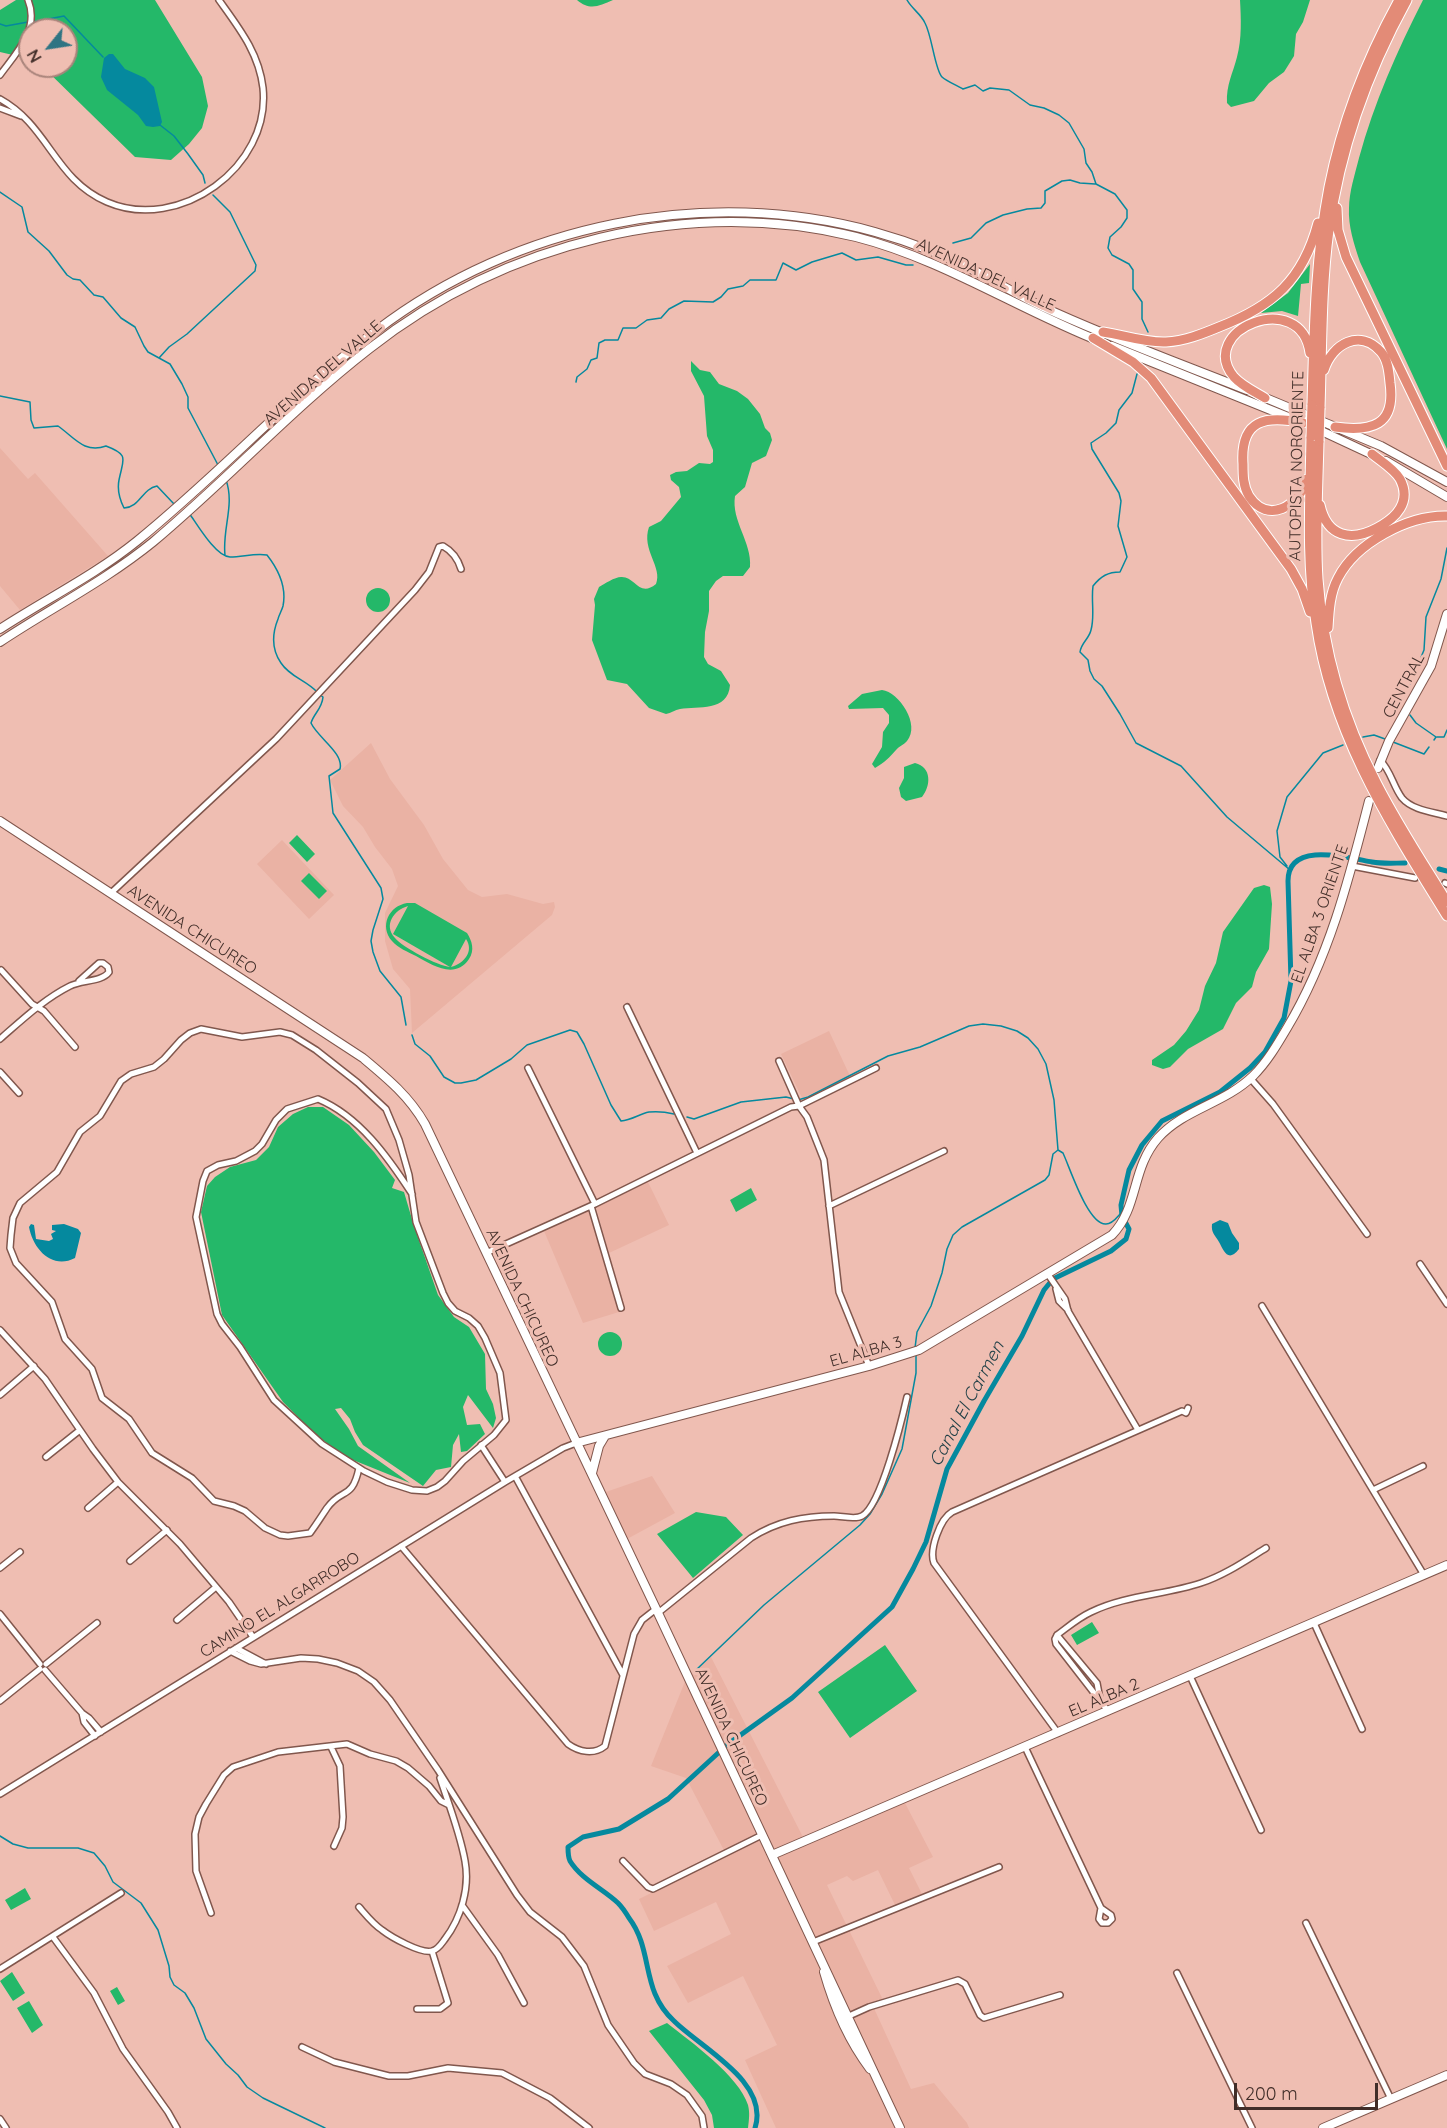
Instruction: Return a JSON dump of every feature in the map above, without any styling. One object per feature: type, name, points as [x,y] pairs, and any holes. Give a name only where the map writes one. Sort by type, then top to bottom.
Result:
[{"type":"highway","name":"AUTOPISTA NORORIENTE","points":[[1317,382],[1318,265],[1329,186],[1357,91],[1376,45],[1399,0]]},
{"type":"highway","name":"AUTOPISTA NORORIENTE","points":[[1407,0],[1367,86],[1353,127],[1338,181],[1329,229],[1316,407],[1318,578],[1329,654],[1348,717],[1368,767],[1447,902]]},
{"type":"highway","points":[[1338,181],[1338,230],[1346,257],[1447,466]]},
{"type":"highway","points":[[1103,332],[1144,341],[1178,340],[1193,337],[1230,323],[1264,305],[1286,287],[1304,262],[1312,244],[1329,186]]},
{"type":"highway","points":[[1265,398],[1239,382],[1226,362],[1226,350],[1231,337],[1241,328],[1251,324],[1283,320],[1301,329],[1309,346],[1317,382]]},
{"type":"highway","points":[[1093,338],[1141,368],[1157,386],[1295,576],[1305,596],[1317,634]]},
{"type":"highway","points":[[1317,382],[1333,352],[1339,346],[1352,341],[1364,342],[1377,348],[1384,356],[1388,367],[1392,400],[1385,417],[1373,426],[1364,429],[1335,427]]},
{"type":"highway","points":[[1303,423],[1272,418],[1251,428],[1242,450],[1245,487],[1249,497],[1258,505],[1268,509],[1282,509],[1292,504],[1300,496],[1311,468]]},
{"type":"highway","name":"AUTOPISTA NORORIENTE","points":[[1315,439],[1311,468],[1312,593],[1317,634],[1334,699],[1359,764],[1390,822],[1447,916]]},
{"type":"highway","points":[[1318,488],[1325,519],[1331,528],[1341,534],[1361,535],[1389,521],[1402,506],[1403,486],[1395,472],[1372,454]]},
{"type":"highway","points":[[1329,654],[1331,599],[1338,578],[1346,565],[1369,545],[1404,524],[1422,518],[1447,516]]},
{"type":"main road","name":"AVENIDA DEL VALLE","points":[[0,629],[108,563],[174,510],[356,345],[394,317],[432,293],[482,268],[545,243],[593,229],[649,218],[702,213],[755,213],[807,218],[908,242],[954,261],[1028,300],[1381,446],[1447,483]]},
{"type":"main road","name":"AVENIDA DEL VALLE","points":[[0,642],[117,569],[156,539],[352,362],[391,332],[438,302],[476,282],[534,257],[593,240],[652,228],[708,223],[763,223],[810,228],[860,238],[910,254],[938,265],[1028,310],[1303,423],[1372,454],[1447,497]]},
{"type":"main road","name":"CENTRAL","points":[[1379,764],[1389,741],[1431,666],[1447,614]]},
{"type":"main road","name":"EL ALBA 3 ORIENTE","points":[[1128,1213],[1139,1170],[1149,1149],[1159,1137],[1184,1117],[1222,1099],[1250,1078],[1273,1051],[1306,995],[1327,944],[1354,861],[1369,801]]},
{"type":"main road","name":"AVENIDA CHICUREO","points":[[0,821],[363,1058],[400,1089],[414,1106],[425,1124],[592,1474],[900,2128]]},
{"type":"main road","name":"EL ALBA 3","points":[[576,1443],[868,1366],[916,1351],[1050,1278],[1112,1235],[1128,1213]]},
{"type":"main road","points":[[592,1474],[599,1446],[605,1436]]},
{"type":"main road","points":[[594,1439],[599,1446]]},
{"type":"main road","name":"EL ALBA 2","points":[[772,1855],[1447,1565]]},
{"type":"main road","name":"AVENIDA CHICUREO","points":[[820,1958],[837,2013],[857,2051],[875,2075]]},
{"type":"main road","points":[[1323,2128],[1447,2075]]},
{"type":"street","points":[[0,75],[22,47],[28,34],[31,16],[28,0]]},
{"type":"street","points":[[0,99],[29,122],[62,168],[74,180],[88,192],[108,203],[132,209],[154,210],[172,208],[189,202],[211,190],[231,174],[255,138],[263,115],[263,89],[258,63],[247,39],[219,0]]},
{"type":"street","points":[[0,108],[29,122]]},
{"type":"street","points":[[111,893],[276,739],[320,694],[415,590],[427,575],[439,547],[443,546],[450,550],[462,569]]},
{"type":"street","points":[[1379,764],[1391,774],[1401,796],[1407,803],[1447,816]]},
{"type":"street","points":[[1354,861],[1415,878]]},
{"type":"street","points":[[0,1039],[37,1007],[79,981],[99,963],[108,967],[109,972],[105,977],[79,981]]},
{"type":"street","points":[[1,970],[37,1007],[44,1011],[75,1047]]},
{"type":"street","points":[[627,1007],[697,1153]]},
{"type":"street","points":[[359,1468],[356,1483],[349,1492],[339,1495],[327,1507],[309,1533],[280,1535],[265,1528],[245,1511],[214,1501],[192,1478],[152,1453],[129,1419],[102,1398],[92,1369],[65,1339],[52,1302],[16,1263],[10,1248],[13,1218],[20,1203],[57,1172],[80,1132],[100,1116],[121,1081],[137,1072],[154,1067],[190,1033],[201,1029],[242,1037],[280,1032],[292,1035],[316,1050],[375,1097],[386,1109],[399,1140],[409,1175],[412,1194],[416,1222],[448,1303],[455,1311],[478,1326],[500,1373],[506,1420],[494,1435],[481,1444],[445,1481],[427,1491],[412,1490],[359,1468],[322,1444],[274,1400],[217,1314],[196,1217],[196,1207],[207,1172],[218,1165],[236,1161],[255,1151],[262,1144],[276,1120],[287,1109],[318,1099],[333,1105],[361,1128],[412,1194]]},
{"type":"street","points":[[779,1061],[822,1153],[841,1297],[868,1366]]},
{"type":"street","points":[[528,1068],[593,1205],[621,1308]]},
{"type":"street","points":[[486,1253],[593,1205],[791,1107],[799,1106],[876,1068]]},
{"type":"street","points":[[0,1072],[19,1093]]},
{"type":"street","points":[[1250,1078],[1273,1104],[1367,1234]]},
{"type":"street","points":[[829,1206],[944,1151]]},
{"type":"street","points":[[1420,1264],[1447,1304]]},
{"type":"street","points":[[1050,1278],[1059,1301],[1068,1311],[1138,1430]]},
{"type":"street","points":[[1262,1306],[1424,1575]]},
{"type":"street","points":[[0,1330],[33,1366],[118,1482],[167,1530],[216,1587],[253,1637]]},
{"type":"street","points":[[0,1395],[33,1366]]},
{"type":"street","points":[[401,1546],[571,1747],[592,1751],[601,1749],[605,1746],[636,1629],[645,1616],[657,1611],[751,1538],[773,1526],[812,1517],[864,1515],[874,1499],[888,1466],[907,1396]]},
{"type":"street","points":[[1058,1733],[934,1563],[932,1554],[941,1524],[950,1514],[1182,1411]]},
{"type":"street","points":[[46,1457],[80,1430]]},
{"type":"street","name":"CAMINO EL ALGARROBO","points":[[2,1793],[505,1482],[566,1446],[576,1443]]},
{"type":"street","points":[[481,1444],[505,1482]]},
{"type":"street","points":[[1373,1490],[1423,1466]]},
{"type":"street","points":[[515,1476],[623,1675]]},
{"type":"street","points":[[88,1508],[118,1482]]},
{"type":"street","points":[[130,1561],[167,1530]]},
{"type":"street","points":[[1108,1711],[1100,1699],[1097,1683],[1057,1635],[1081,1617],[1101,1608],[1133,1597],[1208,1581],[1266,1548]]},
{"type":"street","points":[[0,1568],[20,1551]]},
{"type":"street","points":[[177,1620],[216,1587]]},
{"type":"street","points":[[0,1614],[82,1713],[89,1718],[98,1734]]},
{"type":"street","points":[[0,1701],[97,1623]]},
{"type":"street","points":[[1314,1623],[1362,1729]]},
{"type":"street","points":[[233,1649],[268,1664],[301,1658],[345,1665],[365,1675],[384,1692],[438,1770],[524,1904],[536,1917],[562,1937],[584,1966],[608,2025],[625,2052],[645,2074],[671,2084],[687,2095],[702,2116],[704,2128]]},
{"type":"street","points":[[1190,1676],[1261,1830]]},
{"type":"street","points":[[212,1913],[198,1878],[194,1840],[199,1817],[224,1776],[233,1767],[271,1754],[347,1744],[370,1754],[396,1761],[418,1776],[441,1801],[449,1805]]},
{"type":"street","points":[[331,1747],[340,1766],[343,1817],[342,1828],[334,1846]]},
{"type":"street","points":[[1025,1747],[1101,1908]]},
{"type":"street","points":[[359,1907],[381,1930],[422,1950],[432,1951],[439,1946],[452,1929],[462,1905],[466,1884],[466,1862],[438,1770]]},
{"type":"street","points":[[0,1786],[2,1793]]},
{"type":"street","points":[[623,1861],[648,1887],[653,1889],[762,1835]]},
{"type":"street","points":[[813,1942],[999,1867]]},
{"type":"street","points":[[0,1969],[122,1893]]},
{"type":"street","points":[[462,1905],[498,1955],[524,2003]]},
{"type":"street","points":[[1306,1923],[1391,2099]]},
{"type":"street","points":[[53,1937],[94,1993],[123,2049],[177,2128]]},
{"type":"street","points":[[417,2009],[441,2008],[448,2003],[432,1951]]},
{"type":"street","points":[[1177,1973],[1252,2128]]},
{"type":"street","points":[[849,2016],[869,2007],[958,1980],[965,1984],[980,2015],[984,2018],[1060,1995]]},
{"type":"street","points":[[302,2047],[348,2067],[389,2076],[411,2076],[448,2068],[501,2073],[550,2098],[589,2128]]},
{"type":"street","points":[[0,2119],[6,2128]]},
{"type":"shaded area","points":[[0,448],[28,479],[35,473],[108,556],[20,610],[0,586]]},
{"type":"shaded area","points":[[371,743],[390,779],[424,825],[443,859],[468,890],[482,897],[507,894],[543,904],[554,902],[555,907],[552,915],[412,1033],[410,989],[393,969],[385,941],[385,913],[398,886],[392,869],[363,827],[343,806],[330,780]]},
{"type":"shaded area","points":[[282,840],[334,895],[309,919],[257,864]]},
{"type":"shaded area","points":[[829,1031],[850,1076],[802,1098],[781,1054]]},
{"type":"shaded area","points":[[648,1182],[669,1225],[609,1253],[596,1207]]},
{"type":"shaded area","points":[[589,1210],[619,1312],[583,1323],[544,1231]]},
{"type":"shaded area","points":[[652,1476],[675,1513],[627,1539],[603,1493]]},
{"type":"shaded area","points":[[711,1657],[807,1845],[905,1803],[933,1857],[909,1868],[922,1894],[895,1905],[878,1870],[853,1881],[847,1876],[827,1885],[883,2000],[872,2004],[911,2089],[934,2083],[969,2128],[776,2128],[745,2060],[777,2045],[743,1976],[688,2003],[667,1966],[731,1934],[716,1902],[654,1931],[639,1899],[727,1856],[686,1778],[651,1766],[686,1679]]},
{"type":"green space","points":[[16,0],[155,0],[202,77],[208,106],[202,128],[171,160],[135,157],[54,78],[78,78],[78,18],[18,18],[18,56],[0,52],[0,10]]},
{"type":"green space","points":[[577,0],[613,0],[599,6],[590,6]]},
{"type":"green space","points":[[1240,0],[1310,0],[1303,22],[1296,34],[1294,56],[1284,72],[1269,83],[1254,101],[1231,107],[1227,103],[1227,97],[1240,43]]},
{"type":"green space","points":[[1423,0],[1447,0],[1447,449],[1360,262],[1349,222],[1352,183],[1372,117],[1395,58]]},
{"type":"green space","points":[[1310,264],[1309,283],[1301,284],[1298,316],[1282,311],[1261,313],[1288,293]]},
{"type":"green space","points":[[691,361],[700,370],[710,372],[719,384],[737,391],[748,399],[760,414],[772,440],[766,456],[752,463],[745,487],[735,496],[736,514],[748,549],[750,567],[743,576],[723,576],[709,591],[704,657],[708,664],[721,671],[730,685],[728,694],[718,704],[680,709],[666,714],[649,708],[627,684],[607,680],[592,640],[594,599],[599,587],[619,577],[626,578],[645,589],[656,584],[657,571],[647,535],[649,527],[661,521],[681,497],[679,487],[671,480],[670,475],[687,471],[699,463],[713,462],[713,450],[707,436],[704,396],[691,371]]},
{"type":"green space","points":[[378,588],[386,592],[390,600],[386,608],[378,612],[370,608],[366,600],[370,592]]},
{"type":"green space","points":[[882,690],[895,697],[906,710],[910,718],[911,734],[907,741],[875,768],[872,764],[882,747],[883,732],[889,723],[889,715],[883,708],[849,709],[848,706],[862,694]]},
{"type":"green space","points":[[915,763],[925,768],[928,777],[927,788],[922,797],[906,801],[901,797],[899,788],[904,778],[904,767]]},
{"type":"green space","points":[[297,835],[315,854],[307,862],[289,843]]},
{"type":"green space","points":[[309,873],[327,891],[319,899],[301,881]]},
{"type":"green space","points":[[1264,885],[1270,887],[1272,904],[1269,949],[1256,972],[1252,987],[1236,1003],[1223,1029],[1188,1049],[1170,1067],[1163,1069],[1152,1065],[1152,1060],[1174,1045],[1186,1031],[1199,1010],[1205,986],[1216,963],[1223,932],[1254,888]]},
{"type":"green space","points":[[415,903],[467,933],[472,946],[469,959],[457,969],[443,969],[397,946],[388,935],[386,923],[391,912],[401,905]],"holes":[[[408,906],[393,934],[450,967],[429,960],[395,938],[392,933],[390,928],[390,923],[398,911]],[[466,939],[469,948],[467,956],[460,963],[451,967]]]},
{"type":"green space","points":[[308,1107],[323,1107],[349,1125],[374,1152],[395,1180],[392,1188],[404,1192],[438,1295],[454,1317],[469,1327],[485,1354],[486,1389],[496,1418],[493,1428],[468,1395],[463,1407],[467,1425],[480,1424],[485,1434],[467,1451],[461,1452],[459,1434],[453,1445],[451,1467],[436,1470],[423,1486],[363,1445],[350,1419],[341,1408],[335,1409],[358,1446],[410,1483],[348,1458],[317,1436],[283,1402],[222,1315],[201,1212],[207,1186],[215,1177],[230,1167],[256,1160],[269,1147],[278,1127],[293,1114]]},
{"type":"green space","points":[[751,1188],[757,1200],[736,1212],[730,1200]]},
{"type":"green space","points":[[610,1332],[618,1336],[622,1344],[618,1352],[610,1356],[602,1352],[598,1344],[602,1336]]},
{"type":"green space","points":[[696,1512],[726,1517],[743,1535],[693,1578],[657,1534]]},
{"type":"green space","points":[[1092,1622],[1099,1633],[1077,1645],[1071,1635]]},
{"type":"green space","points":[[885,1645],[917,1691],[850,1738],[818,1692]]},
{"type":"green space","points":[[25,1888],[31,1899],[11,1910],[5,1900]]},
{"type":"green space","points":[[12,1972],[25,1993],[13,2001],[0,1981]]},
{"type":"green space","points":[[117,1987],[125,2001],[118,2005],[110,1991]]},
{"type":"green space","points":[[29,2001],[43,2025],[32,2033],[17,2008]]},
{"type":"green space","points":[[667,2023],[713,2060],[735,2083],[748,2105],[748,2128],[714,2128],[712,2115],[704,2100],[649,2031]]},
{"type":"water","points":[[113,54],[125,69],[145,78],[154,87],[162,122],[160,126],[146,126],[138,115],[107,90],[101,77],[104,58]]},
{"type":"water","points":[[1220,1220],[1228,1223],[1239,1243],[1239,1249],[1232,1255],[1225,1252],[1213,1232],[1212,1224]]},
{"type":"water","points":[[31,1224],[34,1225],[36,1239],[49,1241],[53,1239],[51,1234],[56,1231],[52,1230],[52,1225],[64,1224],[78,1229],[81,1233],[75,1258],[59,1261],[45,1255],[39,1250],[31,1235],[29,1227]]},
{"type":"waterway","points":[[907,0],[925,23],[937,67],[944,79],[963,89],[975,85],[983,91],[990,88],[1009,90],[1030,105],[1044,108],[1069,123],[1084,149],[1086,163],[1096,184],[1115,194],[1127,210],[1127,218],[1110,237],[1108,248],[1112,255],[1129,264],[1133,270],[1133,289],[1142,302],[1142,319],[1148,332]]},
{"type":"waterway","points":[[54,18],[64,16],[66,18]]},
{"type":"waterway","points":[[0,24],[6,26],[18,24]]},
{"type":"waterway","points":[[78,31],[103,57]]},
{"type":"waterway","points":[[160,125],[174,136],[188,154],[203,175],[205,183]]},
{"type":"waterway","points":[[953,243],[971,238],[986,223],[1003,215],[1041,208],[1045,203],[1045,191],[1062,181],[1095,184]]},
{"type":"waterway","points":[[0,192],[22,207],[28,232],[49,251],[67,275],[80,280],[94,295],[103,297],[121,318],[135,327],[148,352],[159,358]]},
{"type":"waterway","points":[[213,195],[230,212],[256,265],[255,271],[159,358],[170,364],[182,384],[188,397],[188,408],[218,465]]},
{"type":"waterway","points":[[576,382],[577,377],[587,369],[591,360],[597,358],[599,343],[605,340],[618,340],[623,328],[636,328],[647,320],[661,318],[669,309],[684,301],[713,302],[728,289],[743,286],[750,280],[776,280],[783,263],[796,270],[812,262],[842,253],[856,260],[878,257],[913,265]]},
{"type":"waterway","points":[[1137,374],[1132,393],[1119,410],[1116,423],[1091,443],[1092,449],[1119,493],[1121,501],[1118,526],[1127,557],[1120,572],[1105,575],[1093,586],[1092,625],[1080,652],[1088,660],[1094,679],[1102,686],[1136,743],[1181,766],[1227,817],[1290,870]]},
{"type":"waterway","points":[[0,396],[30,402],[34,428],[58,426],[85,446],[91,448],[106,446],[119,452],[123,462],[118,484],[124,508],[134,505],[148,491],[157,486],[174,504]]},
{"type":"waterway","points":[[225,555],[229,508],[226,480]]},
{"type":"waterway","points":[[189,513],[207,539],[225,556],[258,554],[267,555],[271,560],[281,578],[284,592],[283,606],[274,636],[276,653],[285,668],[317,692]]},
{"type":"waterway","points":[[1410,684],[1424,650],[1426,617],[1441,579],[1447,548]]},
{"type":"waterway","points":[[320,695],[323,697],[320,708],[311,723],[334,751],[340,763],[340,769],[329,776],[333,813],[381,888],[383,899],[373,930],[371,941],[373,952],[380,971],[401,997],[406,1025]]},
{"type":"waterway","points":[[1410,715],[1416,723],[1436,737],[1434,740]]},
{"type":"waterway","points":[[1437,737],[1444,737],[1447,730]]},
{"type":"waterway","points":[[1363,737],[1374,735],[1385,739]]},
{"type":"waterway","points":[[1393,742],[1424,754],[1429,747]]},
{"type":"waterway","points":[[1287,866],[1280,857],[1277,831],[1287,797],[1323,753],[1343,745]]},
{"type":"waterway","name":"Canal El Carmen","points":[[755,2128],[757,2111],[752,2096],[743,2081],[663,2009],[651,1983],[637,1931],[618,1903],[586,1879],[575,1867],[569,1859],[568,1847],[583,1837],[619,1829],[668,1799],[728,1744],[792,1698],[892,1607],[926,1542],[947,1469],[1022,1336],[1044,1290],[1053,1279],[1111,1251],[1126,1239],[1129,1229],[1122,1216],[1121,1205],[1129,1170],[1142,1145],[1162,1121],[1220,1092],[1250,1068],[1265,1052],[1284,1018],[1291,981],[1288,881],[1291,868],[1298,860],[1321,855],[1335,855],[1376,863],[1405,863]]},
{"type":"waterway","name":"Canal El Carmen","points":[[1439,869],[1447,871]]},
{"type":"waterway","points":[[798,1100],[888,1056],[920,1047],[969,1026],[983,1024],[1017,1031],[1028,1038],[1038,1049],[1046,1064],[1054,1100],[1058,1150],[1063,1153],[1086,1206],[1099,1222],[1106,1224],[1113,1222],[1121,1213]]},
{"type":"waterway","points":[[412,1035],[415,1044],[430,1056],[444,1077],[455,1083],[461,1083],[476,1080],[511,1059],[527,1045],[570,1030],[577,1032],[611,1105],[621,1121],[649,1112],[674,1114]]},
{"type":"waterway","points":[[687,1117],[694,1119],[741,1102],[786,1097],[794,1099]]},
{"type":"waterway","points":[[915,1348],[917,1332],[931,1306],[953,1235],[962,1227],[1045,1180],[1049,1175],[1053,1154],[1058,1150]]},
{"type":"waterway","points":[[696,1670],[764,1605],[860,1525],[870,1514],[882,1494],[902,1449],[916,1373],[916,1356]]},
{"type":"waterway","points":[[0,1836],[13,1844],[28,1848],[78,1848],[94,1853],[105,1866],[113,1882],[141,1903],[158,1930],[174,1985],[185,1993],[194,2008],[206,2039],[226,2064],[247,2087],[263,2098],[325,2128]]}]
